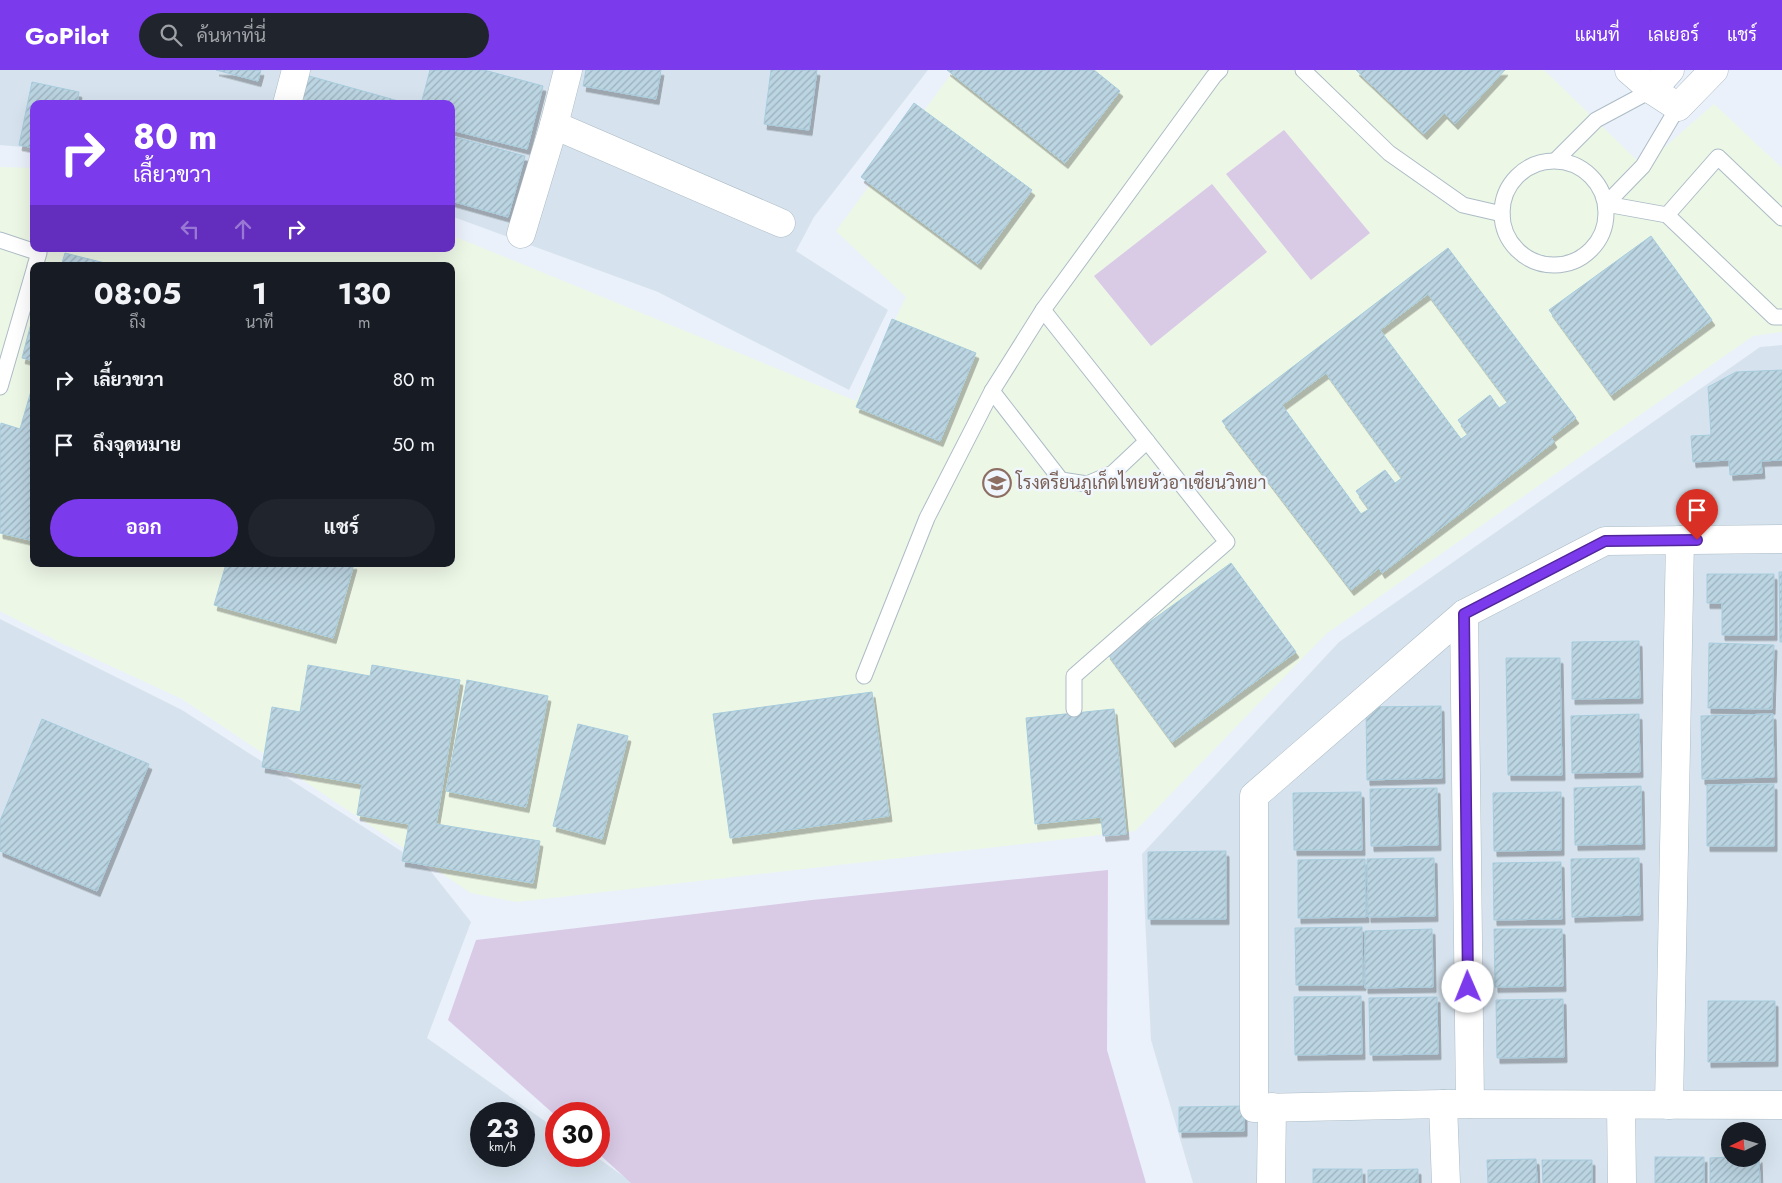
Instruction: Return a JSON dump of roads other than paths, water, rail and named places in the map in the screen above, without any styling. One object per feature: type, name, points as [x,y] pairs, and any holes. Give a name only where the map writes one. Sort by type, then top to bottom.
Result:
[{"type":"street","points":[[288,100],[296,70]]},
{"type":"street","points":[[521,234],[554,125],[568,70]]},
{"type":"street","points":[[1629,70],[1652,90],[1678,107],[1714,70]]},
{"type":"street","points":[[1652,90],[1670,70]]},
{"type":"street","points":[[554,125],[782,222]]},
{"type":"street","points":[[1782,539],[1605,541],[1464,614],[1254,796],[1254,1108],[1456,1104],[1782,1105]]},
{"type":"street","points":[[1669,1105],[1680,540]]},
{"type":"street","points":[[1446,1183],[1456,1104],[1464,614]]},
{"type":"street","points":[[1620,1105],[1622,1183]]},
{"type":"street","points":[[1271,1183],[1272,1108]]},
{"type":"lane","points":[[864,676],[927,518],[992,391],[1043,310],[1220,70]]},
{"type":"lane","points":[[1303,70],[1389,153],[1463,205],[1502,214]]},
{"type":"lane","points":[[1556,160],[1596,120],[1652,90]]},
{"type":"lane","points":[[1606,204],[1644,166],[1678,107]]},
{"type":"lane","points":[[1667,215],[1718,157],[1782,218]]},
{"type":"lane","points":[[1556,160],[1574,164],[1588,174],[1600,188],[1606,204],[1606,220],[1601,236],[1592,250],[1579,260],[1563,265],[1547,266],[1530,261],[1517,252],[1506,237],[1501,219],[1502,201],[1510,184],[1522,171],[1538,163],[1556,160]]},
{"type":"lane","points":[[1606,204],[1667,215],[1774,318],[1782,317]]},
{"type":"lane","points":[[0,240],[30,251]]},
{"type":"lane","points":[[33,252],[39,254],[36,262]]},
{"type":"lane","points":[[0,387],[30,284]]},
{"type":"lane","points":[[1043,310],[1227,542],[1074,676],[1074,709]]},
{"type":"lane","points":[[992,391],[1061,480],[1086,484],[1113,473],[1147,441]]},
{"type":"place","name":"โรงดรียนภูเก็ตไทยหัวอาเซียนวิทยา","points":[[997,483]]}]
